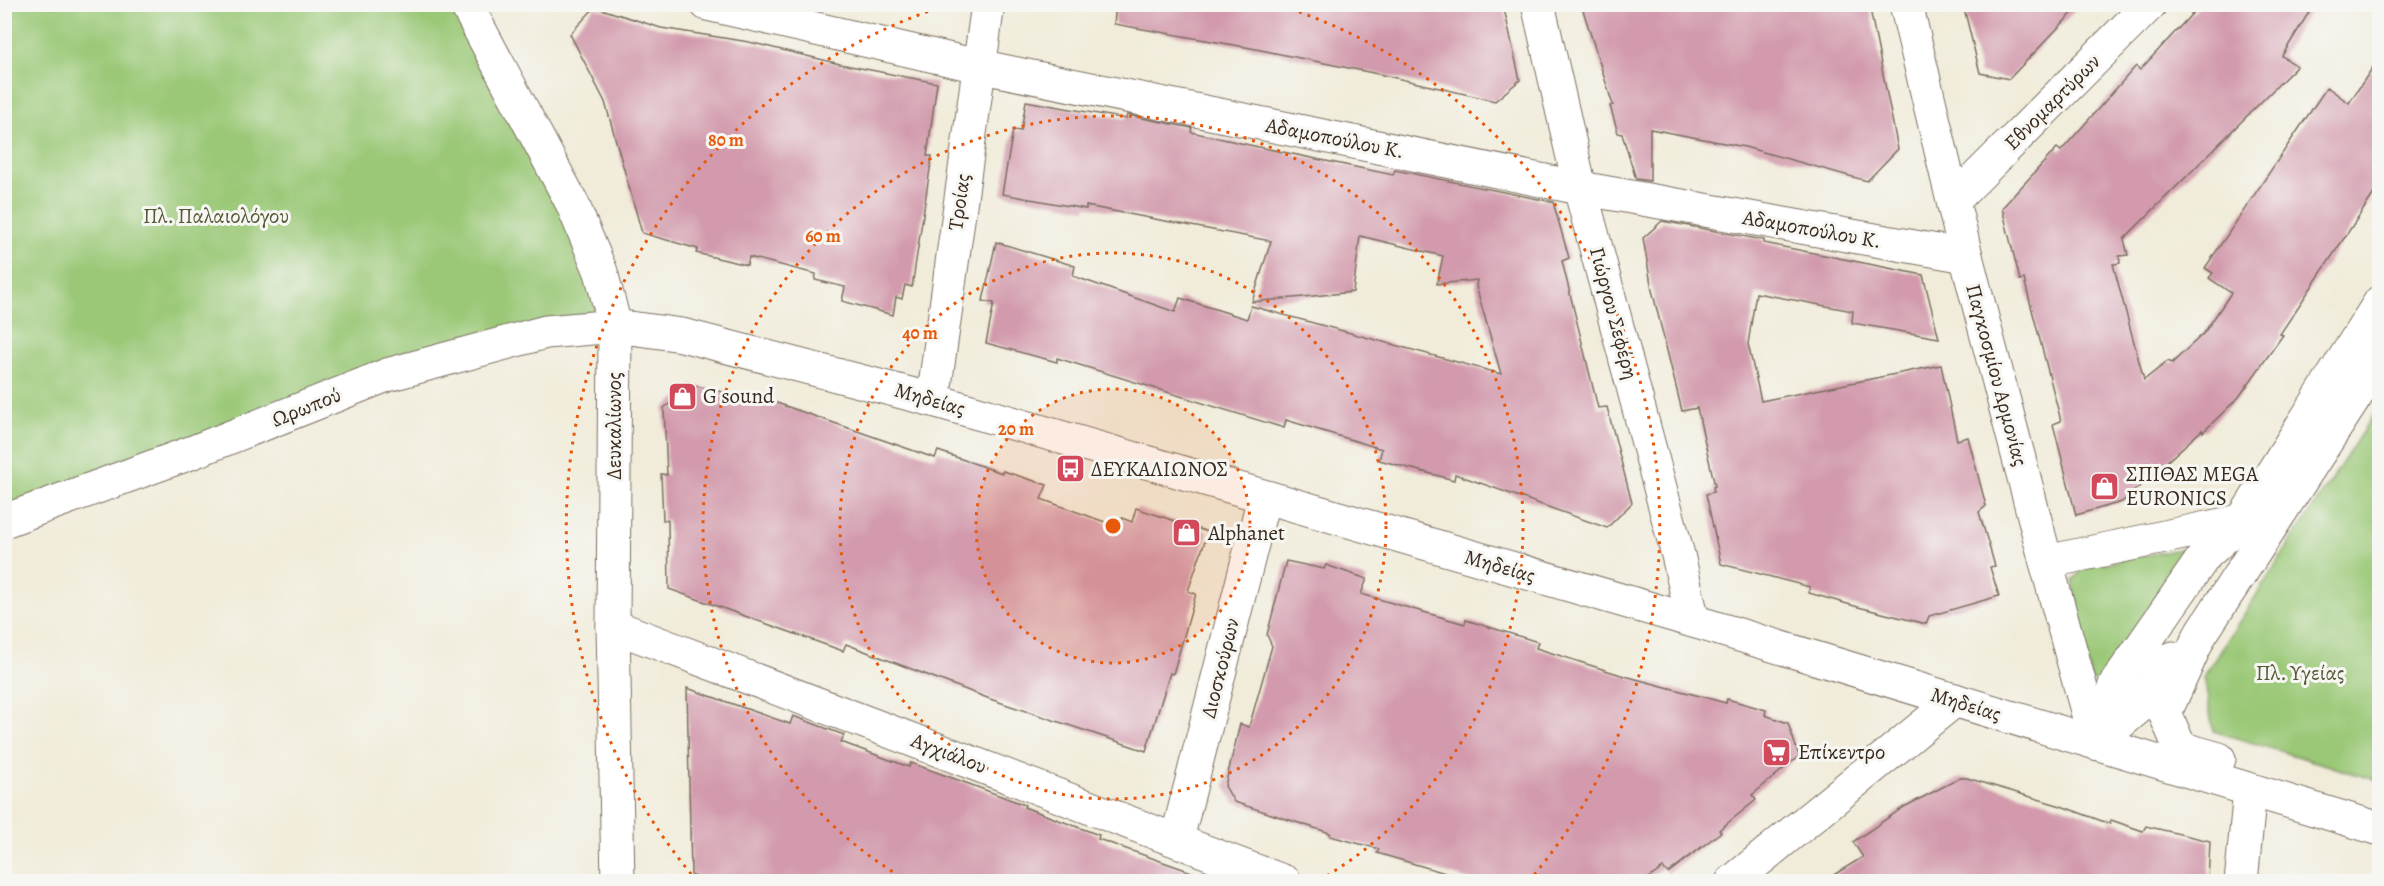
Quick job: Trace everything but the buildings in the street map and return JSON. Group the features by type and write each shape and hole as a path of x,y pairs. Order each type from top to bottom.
{"street":[{"name":"Δευκαλίωνος","path":"466,4 572,203 600,272 615,326 613,626 618,882"},
{"name":"Αδαμοπούλου Κ.","path":"707,4 978,66 1580,188 1966,256"},
{"name":"Τροίας","path":"933,400 988,4"},
{"name":"Γιώργου Σεφέρη","path":"1538,4 1580,188 1678,555 1693,621"},
{"name":"Παγκοσμίου Αρμονίας","path":"1906,4 1966,256 2096,743"},
{"name":"Εθνομαρτύρων","path":"1954,201 2150,4"},
{"path":"2096,743 2140,706 2228,577 2242,521 2379,302"},
{"name":"Μηδείας","path":"615,326 682,335 933,400 1693,621 2379,829"},
{"name":"Ωρωπού","path":"4,521 193,452 387,375 546,332 615,326"},
{"path":"2379,359 2199,637 2165,713 2180,748 2379,808"},
{"name":"Διοσκούρων","path":"1177,839 1264,497"},
{"path":"2046,562 2242,521"},
{"name":"Αγχιάλου","path":"613,626 1286,882"},
{"path":"1732,882 1955,700"},
{"path":"2241,882 2250,791"}],"green space":[{"name":"Πλ. Παλαιολόγου","path":"5,5 466,5 615,326 546,332 5,521"},
{"name":"Πλ. Υγείας","path":"2379,406 2379,781 2213,731 2204,676"},
{"path":"2180,549 2185,558 2101,684 2091,680 2073,580 2085,567"}],"place":[{"name":"G sound","path":"682,396"},
{"name":"ΔΕΥΚΑΛΙΩΝΟΣ","path":"1070,469"},
{"name":"ΣΠΙΘΑΣ MEGA EURONICS","path":"2105,486"},
{"name":"Alphanet","path":"1187,533"},
{"name":"Επίκεντρο","path":"1777,752"}]}
